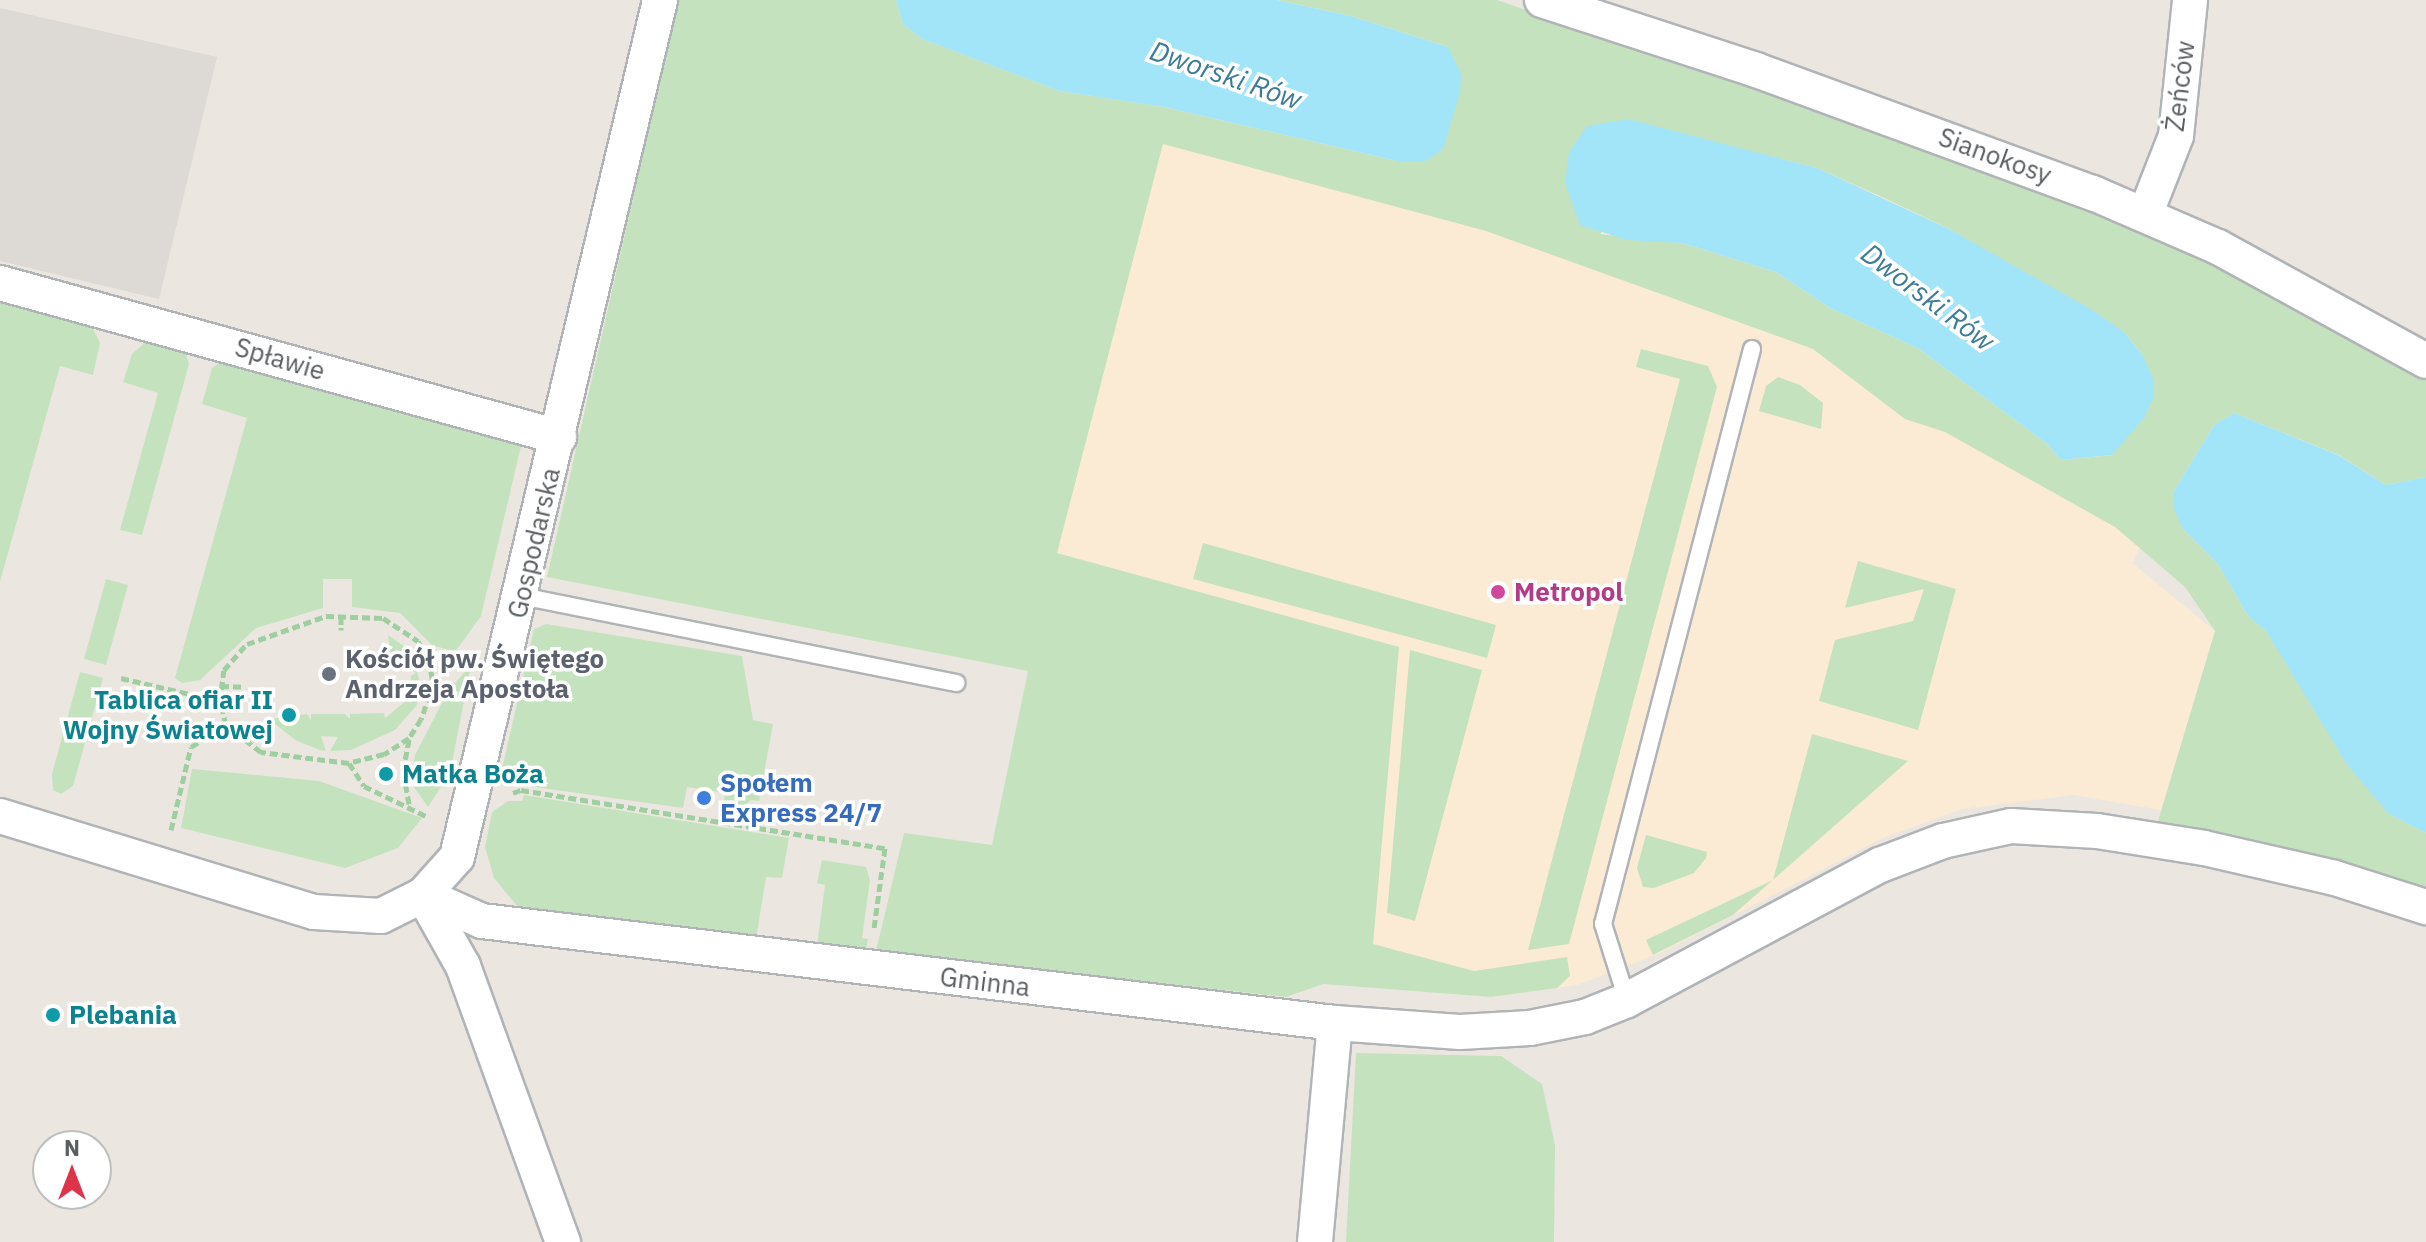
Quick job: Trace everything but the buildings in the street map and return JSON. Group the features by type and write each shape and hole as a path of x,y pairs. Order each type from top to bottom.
{"street":[{"name":"Gospodarska","path":"423,895 457,857 475,792 660,0"},
{"name":"Żeńców","path":"2145,215 2176,136 2190,0"},
{"name":"Sianokosy","path":"1554,2 1933,133 2145,215 2218,247 2426,361"},
{"name":"Spławie","path":"0,283 559,437"},
{"path":"0,816 314,912 381,916 423,895 463,966 563,1242"},
{"name":"Gminna","path":"423,895 482,921 1335,1023 1460,1032 1530,1028 1585,1017 1627,1000 1880,865 1943,841 2011,826 2097,831 2204,848 2335,878 2426,907"},
{"path":"1315,1242 1335,1023"}],"lane":[{"path":"1627,1000 1603,924 1752,349"},
{"path":"521,596 956,683"}],"path":[{"path":"341,616 341,630"},
{"path":"409,738 384,754 349,763 261,752 226,725 220,701 221,686 232,656 247,644 298,622 341,616 383,618 404,628 429,659 429,702 409,738 403,771 409,805"},
{"path":"121,678 220,701"},
{"path":"221,686 244,687"},
{"path":"170,836 191,747 226,725"},
{"path":"349,763 364,786 409,805 434,822"},
{"path":"475,792 501,798 521,790 885,848 869,968"}],"shaded area":[{"path":"1181,0 1345,0 2249,331 2132,563 2215,631 2161,810 2073,795 1962,809 1885,837 1660,953 1577,985 1491,997 1372,955 1399,647 1056,553"},
{"path":"0,8 217,57 159,299 0,261"}],"green space":[{"path":"678,0 896,0 903,24 922,39 1060,91 1164,107 1397,161 1448,47 1351,16 1277,0 1497,0 1940,152 2206,257 2426,379 2426,477 2386,485 2339,455 2234,413 2214,425 2174,491 2182,528 2218,564 2248,616 2266,631 2388,813 2426,833 2426,897 2156,828 2215,631 2185,587 2115,527 1945,432 1905,419 1813,349 1486,231 1163,144 1057,553 1399,647 1373,944 1474,971 1567,957 1570,976 1557,988 1491,997 1323,984 1286,997 876,951 904,833 992,845 1028,671 547,577","holes":["1688,136 1817,168 1949,229 2125,333 2143,356 2112,455 2061,460 2046,443 1919,349 1830,308 1776,272 1682,243 1600,234"]},
{"path":"0,295 90,323 100,343 93,375 60,366 0,582"},
{"path":"149,339 185,351 189,364 142,535 120,530 158,393 123,382 132,354"},
{"path":"1641,349 1708,366 1717,387 1569,944 1528,950 1680,379 1636,367"},
{"path":"226,359 522,442 481,616 455,652 432,645 400,613 352,607 352,579 323,579 323,608 256,628 200,680 182,683 175,678 247,418 202,404 212,368"},
{"path":"1778,377 1800,385 1823,403 1821,429 1759,411 1766,386"},
{"path":"1203,543 1496,625 1487,658 1193,579"},
{"path":"1858,561 1956,589 1918,730 1819,701 1835,640 1913,621 1924,589 1845,608"},
{"path":"106,579 128,585 106,665 84,659"},
{"path":"546,624 742,656 753,720 773,724 759,801 751,800 730,815 722,814 725,793 687,787 683,808 499,782 534,629"},
{"path":"388,635 411,651 421,686 417,705 395,730 351,750 330,751 338,737 321,736 326,751 295,740 269,719 307,714 311,720 311,714 345,714 350,719 350,714 384,713 385,718 406,701 411,703 411,676 416,673 391,658"},
{"path":"1410,650 1482,670 1415,921 1387,913"},
{"path":"471,665 450,773 428,807 411,783 415,755 448,691"},
{"path":"80,672 103,678 73,786 61,794 53,790 52,774"},
{"path":"1812,734 1908,761 1773,880"},
{"path":"192,769 319,781 422,818 398,848 345,868 181,828"},
{"path":"524,795 789,838 782,878 766,877 756,939 529,911 517,906 494,878 485,847 492,812 508,801 522,801"},
{"path":"1646,835 1707,852 1706,858 1694,873 1654,888 1643,887 1637,868"},
{"path":"822,860 866,867 870,880 862,938 868,939 866,950 817,945 825,885 817,883"},
{"path":"1773,880 1733,915 1653,955 1646,940"},
{"path":"1356,1053 1501,1056 1542,1084 1555,1145 1554,1242 1346,1242"}],"water":[{"name":"Dworski Rów","path":"896,0 1277,0 1351,16 1448,47 1461,74 1460,92 1443,149 1425,161 1397,161 1164,107 1060,91 922,39 903,24"},
{"name":"Dworski Rów","path":"1628,119 1817,168 1949,229 2094,311 2125,333 2143,356 2153,378 2153,398 2144,418 2112,455 2061,460 2046,443 1919,349 1830,308 1776,272 1682,243 1627,240 1580,225 1565,183 1569,152 1587,126"},
{"path":"2234,413 2338,455 2386,485 2426,477 2426,833 2388,813 2348,766 2266,631 2248,616 2218,564 2182,528 2173,506 2174,491 2214,425"}],"place":[{"name":"Metropol","path":"1498,592"},
{"name":"Kościół pw. Świętego Andrzeja Apostoła","path":"329,674"},
{"name":"Tablica ofiar II Wojny Światowej","path":"289,715"},
{"name":"Matka Boża","path":"386,774"},
{"name":"Społem Express 24/7","path":"704,798"},
{"name":"Plebania","path":"53,1015"}]}
